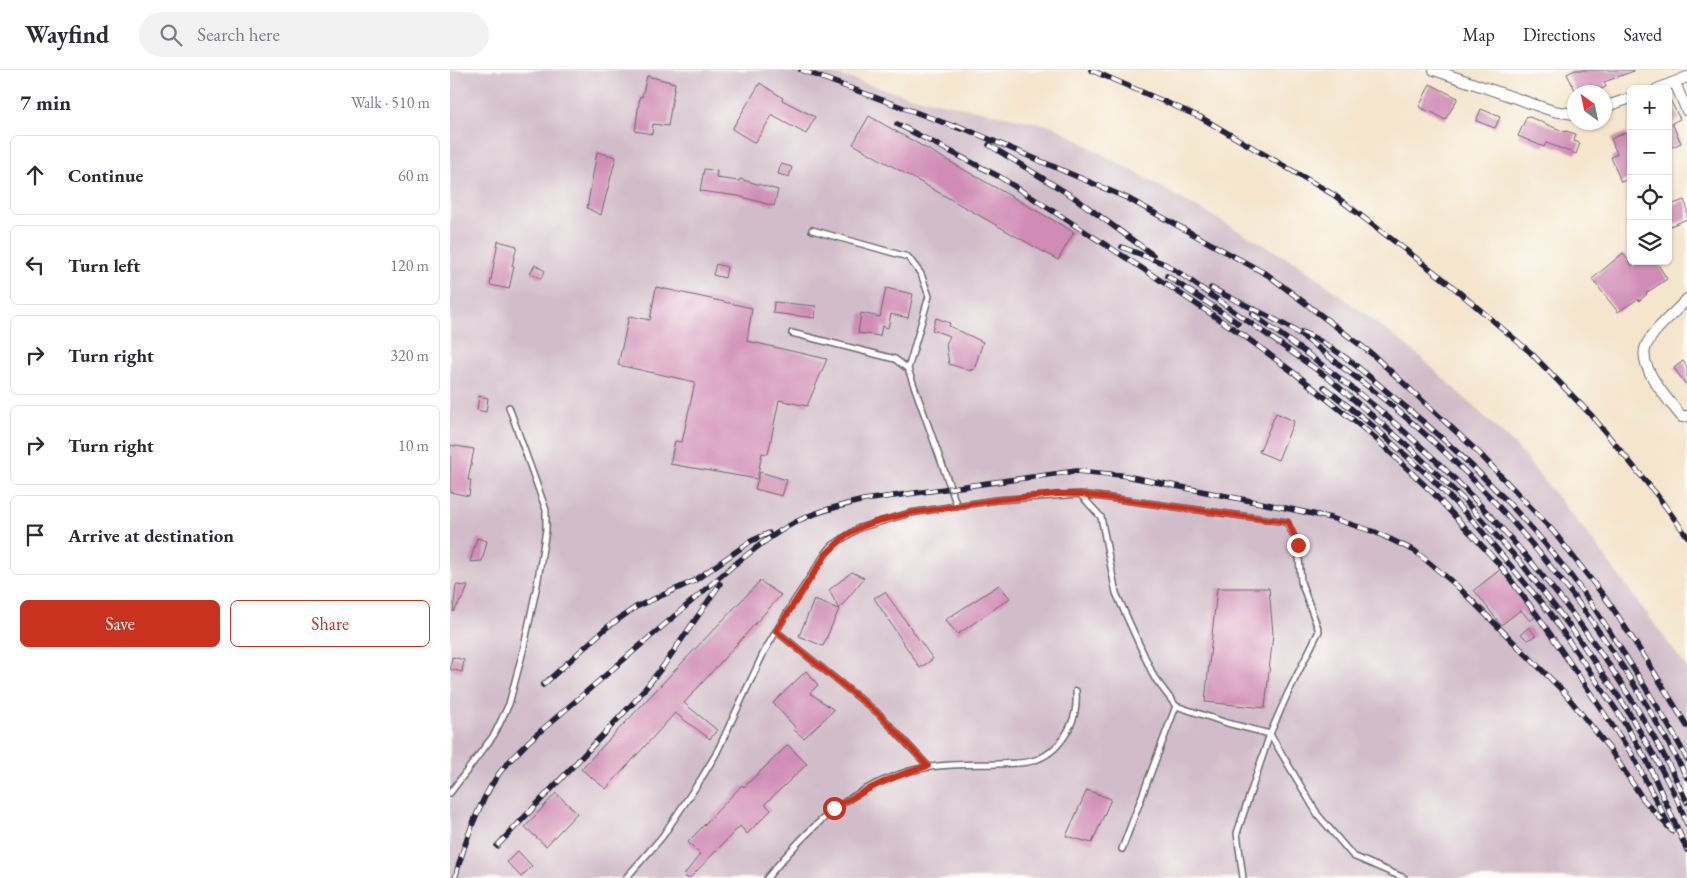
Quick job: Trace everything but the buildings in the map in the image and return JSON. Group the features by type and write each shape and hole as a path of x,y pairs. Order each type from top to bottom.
{"street":[{"path":"1434,70 1553,111 1567,113"},
{"path":"1669,85 1687,77"},
{"path":"1675,83 1687,111"},
{"path":"1612,104 1627,99"},
{"path":"1687,299 1655,332 1645,351 1645,360 1654,379 1682,416 1687,416"}],"lane":[{"path":"812,230 908,257 921,274 929,296 908,369"},
{"path":"792,333 895,360 908,369 957,506"},
{"path":"450,793 494,735 509,704 523,651 546,530 546,510 509,407"},
{"path":"1080,494 1101,517 1116,593 1154,677 1176,706 1227,723 1270,734 1318,815 1353,856 1404,878"},
{"path":"626,878 662,837 701,779 716,754 754,671 776,631 826,554 845,536 875,522 910,513 1005,499 1080,494 1288,522 1298,545 1301,582 1319,630 1270,734 1237,833 1243,878"},
{"path":"776,631 879,714 928,766"},
{"path":"767,878 803,836 834,808 873,785 902,773 928,766 1017,763 1032,761 1047,755 1059,746 1071,726 1077,706 1076,691"},
{"path":"1122,849 1176,706"}],"shaded area":[{"path":"450,70 821,70 908,96 1053,126 1301,266 1415,352 1515,445 1593,541 1687,668 1687,878 450,878"}],"railway":[{"path":"801,70 961,129"},
{"path":"1091,70 1200,117 1334,195 1446,281 1530,352 1592,416 1657,495 1687,536"},
{"path":"455,878 467,838 484,799 501,771 509,762 529,741 735,564 776,534 793,523 810,516 864,500 1076,471 1121,475 1331,518 1375,532 1415,551 1456,585 1563,691 1609,748 1643,799 1672,831 1633,756 1540,619 1499,564 1434,494 1373,436 1297,375 1243,335 1134,263 1000,177 897,124"},
{"path":"956,125 1127,198 1268,275 1372,354 1479,453 1553,531 1610,604 1687,726"},
{"path":"989,145 1075,198 1153,255"},
{"path":"1122,247 1165,264 1181,274 1327,377 1408,446 1464,500 1522,564 1574,632 1623,703 1656,759 1678,801 1687,824"},
{"path":"1167,276 1238,323"},
{"path":"1211,288 1292,329 1314,345 1402,414 1451,458 1498,506 1582,608 1620,663 1655,719 1687,778"},
{"path":"1252,314 1336,375 1397,425 1451,475 1517,546 1549,584 1608,663 1662,752 1687,802"},
{"path":"1302,332 1349,360 1418,417 1470,464 1519,514 1564,567 1592,604 1687,759"},
{"path":"1324,387 1373,426 1431,478 1475,523 1549,612 1619,714 1647,761 1687,850"},
{"path":"543,685 606,628 636,607 694,581 751,541 769,533"},
{"path":"497,846 636,700 664,665 720,584"}],"route":[{"path":"834,808 873,785 902,773 928,766 879,714 776,631 833,545 859,528 910,513 996,500 1057,494 1080,494 1288,522 1298,545"}]}
